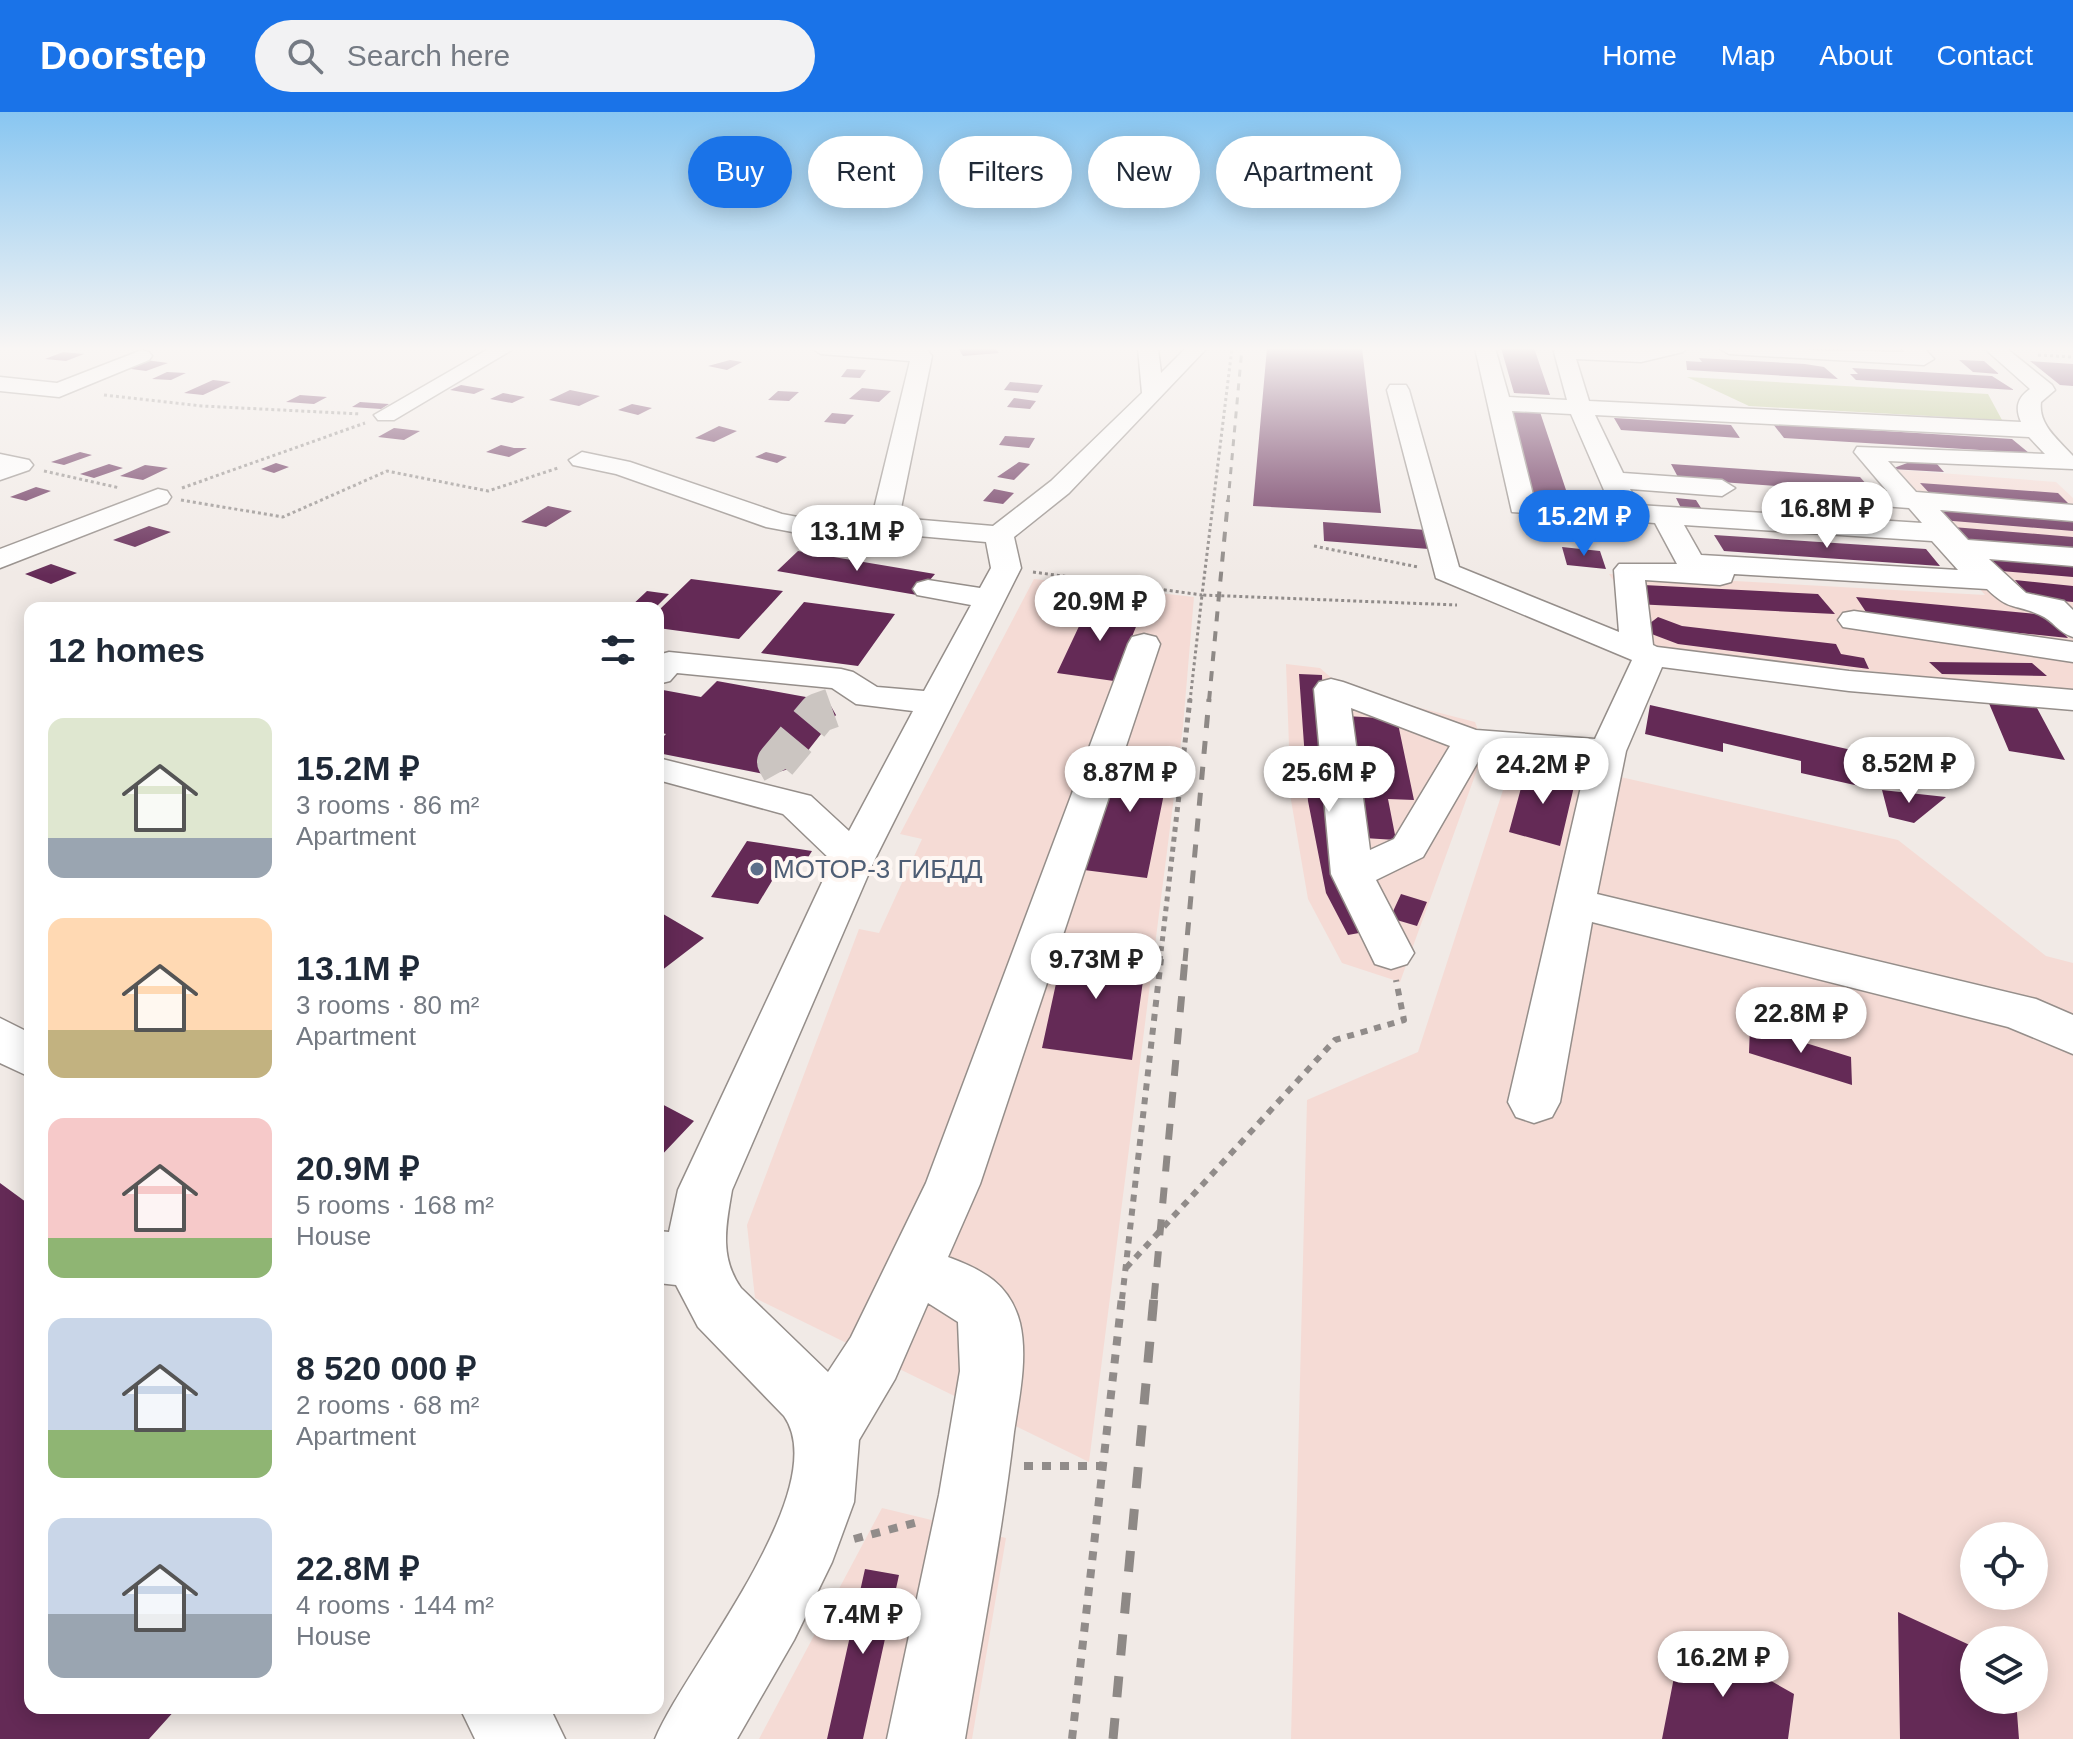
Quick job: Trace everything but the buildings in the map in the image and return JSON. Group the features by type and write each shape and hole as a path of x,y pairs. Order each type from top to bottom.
{"street":[{"path":"871,538 900,424"},
{"path":"826,1434 811,1401 784,1366 720,1312 704,1286 677,1259 695,1226 705,1190 854,859 936,703 998,568 1060,487 1123,424"},
{"path":"1407,424 1446,572 1643,654 1849,681 2060,699 2073,732"},
{"path":"1504,424 1522,506 1945,535 2073,535"},
{"path":"1590,424 1628,512"},
{"path":"1741,424 1758,444"},
{"path":"1927,424 2036,430"},
{"path":"1665,515 1691,563 1984,581 1866,452 2066,463 2033,424"},
{"path":"1596,435 1625,437"},
{"path":"582,460 621,467 776,521 871,538 998,568"},
{"path":"1612,480 1746,490"},
{"path":"1829,495 1913,500 2065,501"},
{"path":"0,559 158,497"},
{"path":"1945,535 2073,557"},
{"path":"1945,535 2016,600 2066,615"},
{"path":"928,589 998,568"},
{"path":"1534,1102 1608,751 1643,654 1629,570 1837,584"},
{"path":"1988,575 2073,583"},
{"path":"1854,620 2073,652"},
{"path":"694,1739 810,1536 822,1482 826,1434 873,1358 916,1271 953,1184 1144,644"},
{"path":"664,667 669,662 841,679 868,697"},
{"path":"1391,953 1352,874 1331,689 1471,741 1608,751"},
{"path":"832,708 868,697 936,703"},
{"path":"1352,874 1409,848 1471,741"},
{"path":"664,770 789,788 854,859"},
{"path":"1574,903 2019,1012 2073,1035"},
{"path":"0,1037 24,1054"},
{"path":"916,1271 958,1288 979,1302 990,1324 991,1371 973,1495 926,1739"},
{"path":"503,1714 526,1739"}],"path":[{"path":"158,497 361,424"},
{"path":"1072,1739 1223,424"},
{"path":"7,466 158,497 283,517 387,471 488,491 582,460"},
{"path":"998,568 1202,595 1467,605 1446,572 1314,546"},
{"path":"1126,1269 1335,1040 1404,1020 1391,953"}],"shaded area":[{"path":"1876,468 2056,482 2073,498 2073,693 1646,647 1632,608 1609,574 1985,595"},
{"path":"1034,579 1194,597 1183,726 1089,1462 755,1298 747,1225 859,929 879,933 922,839 900,834"},
{"path":"1286,664 1320,668 1343,688 1475,722 1485,748 1400,982 1342,963 1308,899 1291,800"},
{"path":"1515,753 1898,840 2046,956 2073,963 2073,1739 1291,1739 1307,1100 1418,1052"},
{"path":"882,1508 1006,1538 972,1739 759,1739"}],"tunnel":[{"path":"782,771 777,762 818,713 832,708"}],"railway":[{"path":"1228,502 1235,424"},
{"path":"1209,701 1228,500"},
{"path":"1185,961 1209,699"},
{"path":"1154,1299 1185,959"},
{"path":"1113,1739 1154,1297"}],"place":[{"name":"МОТОР-3 ГИБДД","path":"757,869"}]}
